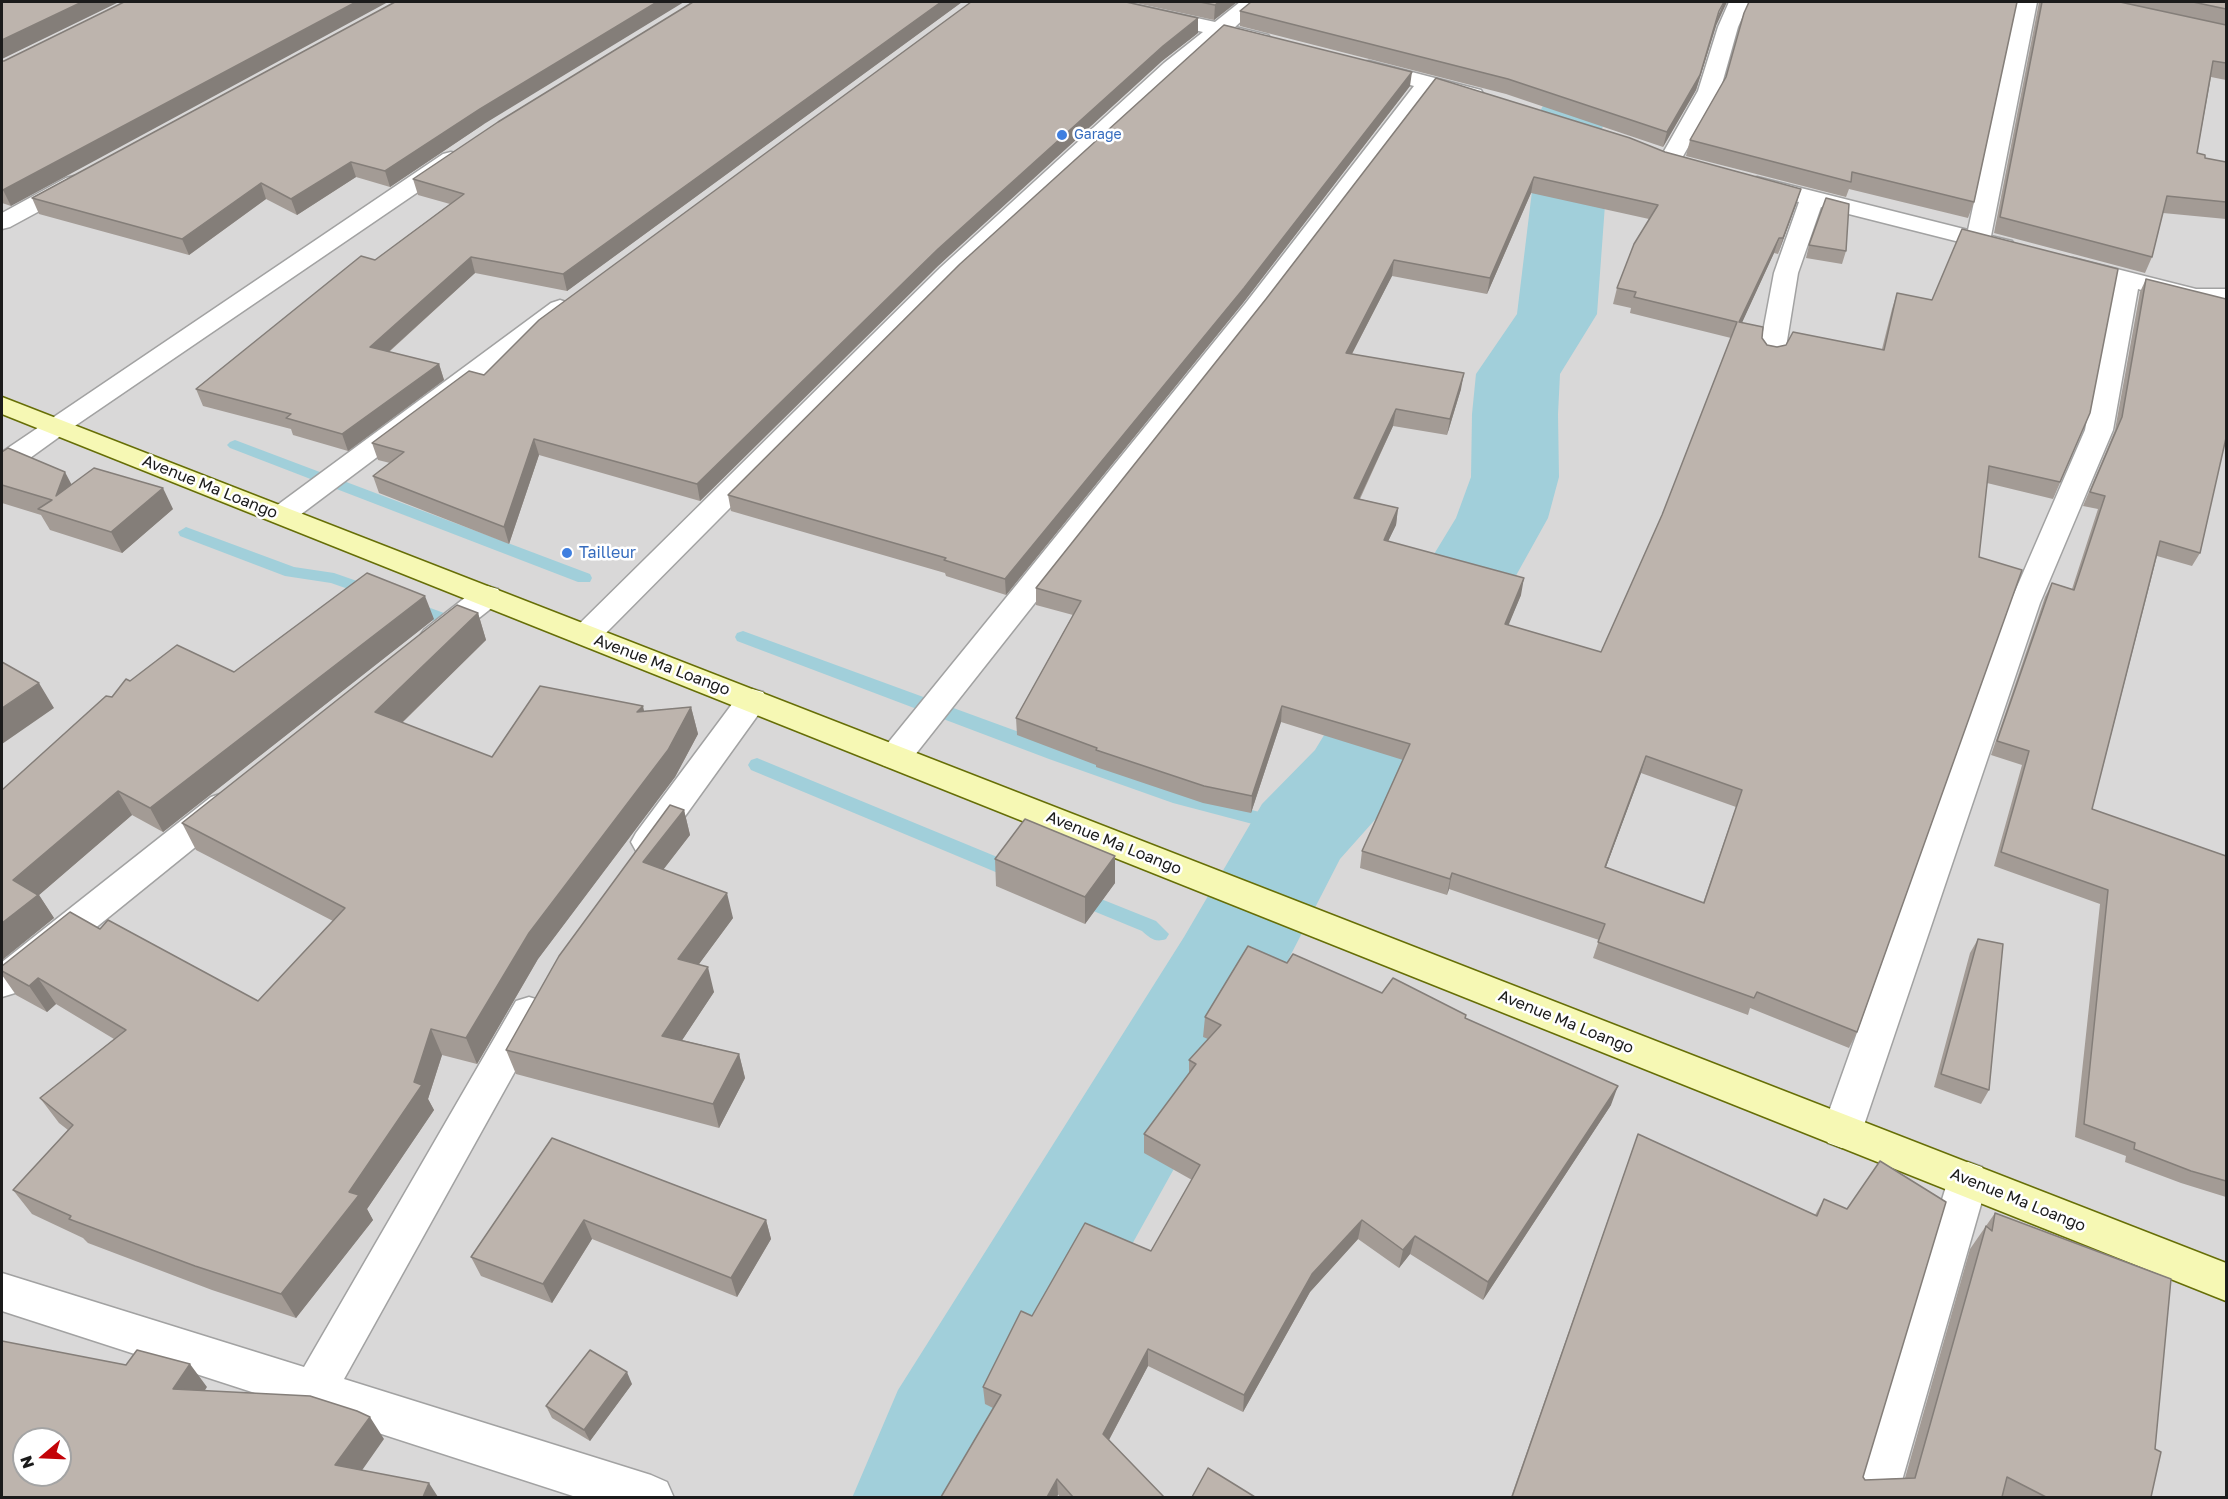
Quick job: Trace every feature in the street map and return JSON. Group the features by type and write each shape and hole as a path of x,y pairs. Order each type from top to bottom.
{"main road":[{"name":"Avenue Ma Loango","path":"2,405 2226,1282"}],"street":[{"path":"1098,2 1281,43"},
{"path":"586,635 950,272 1172,68 1252,2"},
{"path":"1672,160 1709,91 1738,2"},
{"path":"1978,239 2027,2"},
{"path":"1348,62 1497,101"},
{"path":"895,757 1254,309 1427,83"},
{"path":"2,465 56,426 473,144"},
{"path":"2,222 95,171"},
{"path":"1735,178 2024,252"},
{"path":"1772,353 1786,273 1812,199"},
{"path":"2047,258 2196,297 2226,296"},
{"path":"1842,1131 2025,603 2099,430 2127,280"},
{"path":"282,515 577,296"},
{"path":"413,655 487,596"},
{"path":"624,873 752,700"},
{"path":"2,982 246,788"},
{"path":"314,1391 547,980"},
{"path":"1874,1497 1968,1180"},
{"path":"2,1292 651,1497"}],"shaded area":[{"path":"2,2 2226,2 2226,1497 2,1498"}],"building":[{"path":"2,2 82,2 2,40"},
{"path":"124,2 356,2 3,190 2,61"},
{"path":"395,2 657,2 480,109 385,171 351,162 291,199 261,183 182,239 32,198"},
{"path":"693,2 941,2 563,274 471,257 370,347 439,364 342,434 286,418 291,414 196,389 361,256 375,260 464,194 413,179 498,122"},
{"path":"971,2 1126,2 1198,18 1163,46 938,249 697,484 534,439 504,527 373,476 404,452 372,443 469,371 484,375 539,320"},
{"path":"1200,2 1219,2 1215,5"},
{"path":"1251,2 1724,2 1719,11 1700,75 1667,132 1508,79 1240,11"},
{"path":"1749,2 2017,2 1974,202 1852,172 1851,182 1690,140 1726,77"},
{"path":"2042,2 2120,2 2226,25 2226,63 2213,61 2197,153 2205,155 2205,158 2226,162 2226,202 2167,196 2152,257 2000,217"},
{"path":"2193,2 2226,2 2226,9"},
{"path":"1224,25 1412,72 1244,288 1005,579 944,560 946,558 728,495 960,264"},
{"path":"1436,78 1630,138 1665,152 1801,189 1783,238 1779,238 1739,322 1763,327 1762,338 1767,345 1777,347 1786,345 1793,332 1884,350 1897,293 1932,300 1962,229 2118,269 2090,413 2060,482 1989,466 1979,557 2022,570 1857,1032 1757,992 1754,998 1598,942 1605,924 1452,873 1450,879 1362,851 1410,744 1282,706 1252,796 1204,786 1096,750 1097,748 1016,718 1081,601 1036,588 1266,299","holes":["1534,177 1658,205 1634,244 1617,288 1636,292 1634,297 1737,322 1662,515 1601,652 1505,624 1524,578 1384,540 1398,508 1354,498 1396,409 1450,419 1464,373 1346,353 1394,260 1490,278","1646,756 1742,790 1704,903 1605,867"]},
{"path":"1826,198 1849,204 1846,251 1809,245"},
{"path":"2146,279 2226,299 2226,438 2200,553 2160,541 2092,809 2226,856 2226,1181 2191,1171 2134,1149 2135,1143 2084,1124 2108,890 2001,852 2029,751 1997,741 2052,583 2074,590 2105,496 2090,492 2122,417"},
{"path":"8,448 65,472 56,496 94,468 163,488 111,532 38,509 52,500 2,485 2,452"},
{"path":"367,573 425,596 150,808 118,791 13,880 38,895 2,923 2,790 106,696 112,697 126,679 130,681 177,645 234,672"},
{"path":"457,605 478,613 375,712 492,757 540,686 643,706 637,712 691,707 668,750 529,933 466,1038 431,1029 414,1082 422,1085 349,1192 359,1195 281,1294 195,1266 69,1219 71,1216 13,1190 73,1125 40,1098 126,1030 38,978 29,986 2,971 2,966 70,912 100,929 108,920 258,1001 345,908 182,823"},
{"path":"2,662 39,683 2,708"},
{"path":"670,805 684,810 643,862 727,893 678,959 708,967 662,1036 739,1054 713,1104 506,1050 559,956"},
{"path":"1025,819 1115,856 1085,897 995,859"},
{"path":"1978,939 2003,944 1989,1090 1941,1074"},
{"path":"1248,946 1287,963 1293,954 1382,993 1393,978 1466,1015 1465,1018 1618,1086 1488,1282 1415,1236 1403,1250 1362,1220 1312,1274 1244,1395 1148,1349 1103,1434 1164,1497 1073,1497 1057,1479 1047,1497 941,1497 1001,1395 983,1387 1021,1311 1032,1316 1085,1223 1151,1251 1200,1165 1144,1134 1196,1064 1189,1060 1221,1025 1205,1017"},
{"path":"1638,1134 1817,1216 1824,1199 1847,1209 1880,1161 1946,1202 1863,1477 1865,1480 1915,1478 1986,1226 1992,1231 1995,1213 2171,1279 2155,1449 2161,1452 2151,1497 2046,1497 2007,1477 2002,1497 1512,1497"},
{"path":"552,1138 766,1220 731,1278 584,1220 543,1284 471,1257"},
{"path":"2,1341 126,1365 137,1350 190,1364 173,1389 310,1396 357,1411 370,1417 335,1465 429,1483 423,1497 2,1497"},
{"path":"590,1350 627,1372 584,1430 546,1406"},
{"path":"1208,1468 1255,1497 1192,1497"}],"waterway":[{"path":"924,1498 948,1438 1225,970 1300,833 1352,777 1502,518 1515,477 1515,414 1518,374 1557,314 1569,191 1558,157 1569,122 1592,79 1615,27 1607,2"},
{"path":"235,445 584,578"},
{"path":"186,532 291,572 334,578 374,593"},
{"path":"409,606 446,620 433,631"},
{"path":"743,637 1055,754 1180,798 1283,825"},
{"path":"757,765 1017,873"},
{"path":"1076,896 1149,926 1159,934"}],"place":[{"name":"Garage","path":"1062,135"},
{"name":"Tailleur","path":"567,553"}]}
